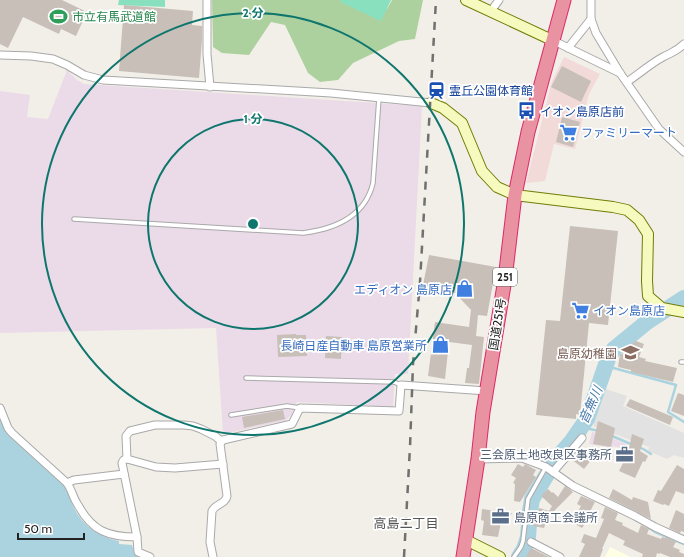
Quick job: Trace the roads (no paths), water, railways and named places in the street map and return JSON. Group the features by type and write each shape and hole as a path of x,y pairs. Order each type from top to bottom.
{"highway":[{"name":"国道251号","path":"463,557 478,459 486,391 505,279 515,195 528,132 564,0"}],"street":[{"path":"207,0 207,54 210,86"},
{"path":"466,0 620,73"},
{"path":"491,11 499,0"},
{"path":"591,0 591,19 596,33 620,73 659,129 684,152"},
{"path":"568,48 591,19"},
{"path":"627,82 663,57 679,49 684,44"},
{"path":"0,55 31,56 53,59 84,75 102,80 331,93 431,103 443,108 462,123 482,171 497,188 515,195 627,210 639,220 648,234 648,296 662,308 679,311"},
{"path":"221,441 292,424 300,408 399,411 401,385 486,391"},
{"path":"0,408 8,428 66,483 71,489 78,506 94,526 104,532 116,536 137,537"},
{"path":"127,459 127,433 155,425 193,426 215,436 221,441"},
{"path":"549,469 582,438"},
{"path":"213,557 210,542 212,511 213,508 225,500 228,496 220,444 221,441"},
{"path":"478,459 522,458 549,469 573,486 684,540"},
{"path":"150,557 138,552 137,537 122,463 124,459 156,467 175,468 223,464"},
{"path":"66,483 74,480 124,474"},
{"path":"466,540 500,557"},
{"path":"531,542 556,556"}],"lane":[{"path":"74,219 303,233 337,225 354,215 364,204 371,192 373,183 378,98"},
{"path":"246,378 394,382 401,385"},
{"path":"231,415 287,406 300,408"},
{"path":"514,557 523,541 528,498 549,469"},
{"path":"523,541 531,542"}],"water":[{"path":"0,417 9,436 64,486 81,519 104,537 119,541 119,544 132,545 135,555 139,557 0,557"}],"waterway":[{"name":"音無川","path":"519,557 524,549 528,537 532,499 557,458 571,442 587,419 609,356 614,349 647,322 684,298"},
{"path":"606,366 676,385 668,412 684,422"},
{"path":"581,427 599,431"},
{"path":"612,436 633,445"},
{"path":"639,447 651,454"},
{"path":"648,527 655,532 684,544"}],"railway":[{"path":"404,557 413,364 420,282 436,0"}],"place":[{"name":"市立有馬武道館","path":"59,16"},
{"name":"霊丘公園体育館","path":"436,90"},
{"name":"イオン島原店前","path":"527,111"},
{"name":"ファミリーマート","path":"568,132"},
{"name":"エディオン 島原店","path":"465,289"},
{"name":"イオン島原店","path":"580,310"},
{"name":"長崎日産自動車 島原営業所","path":"440,345"},
{"name":"島原幼稚園","path":"630,353"},
{"name":"三会原土地改良区事務所","path":"625,454"},
{"name":"島原商工会議所","path":"501,517"}],"district":[{"name":"高島二丁目","path":"406,523"}]}
